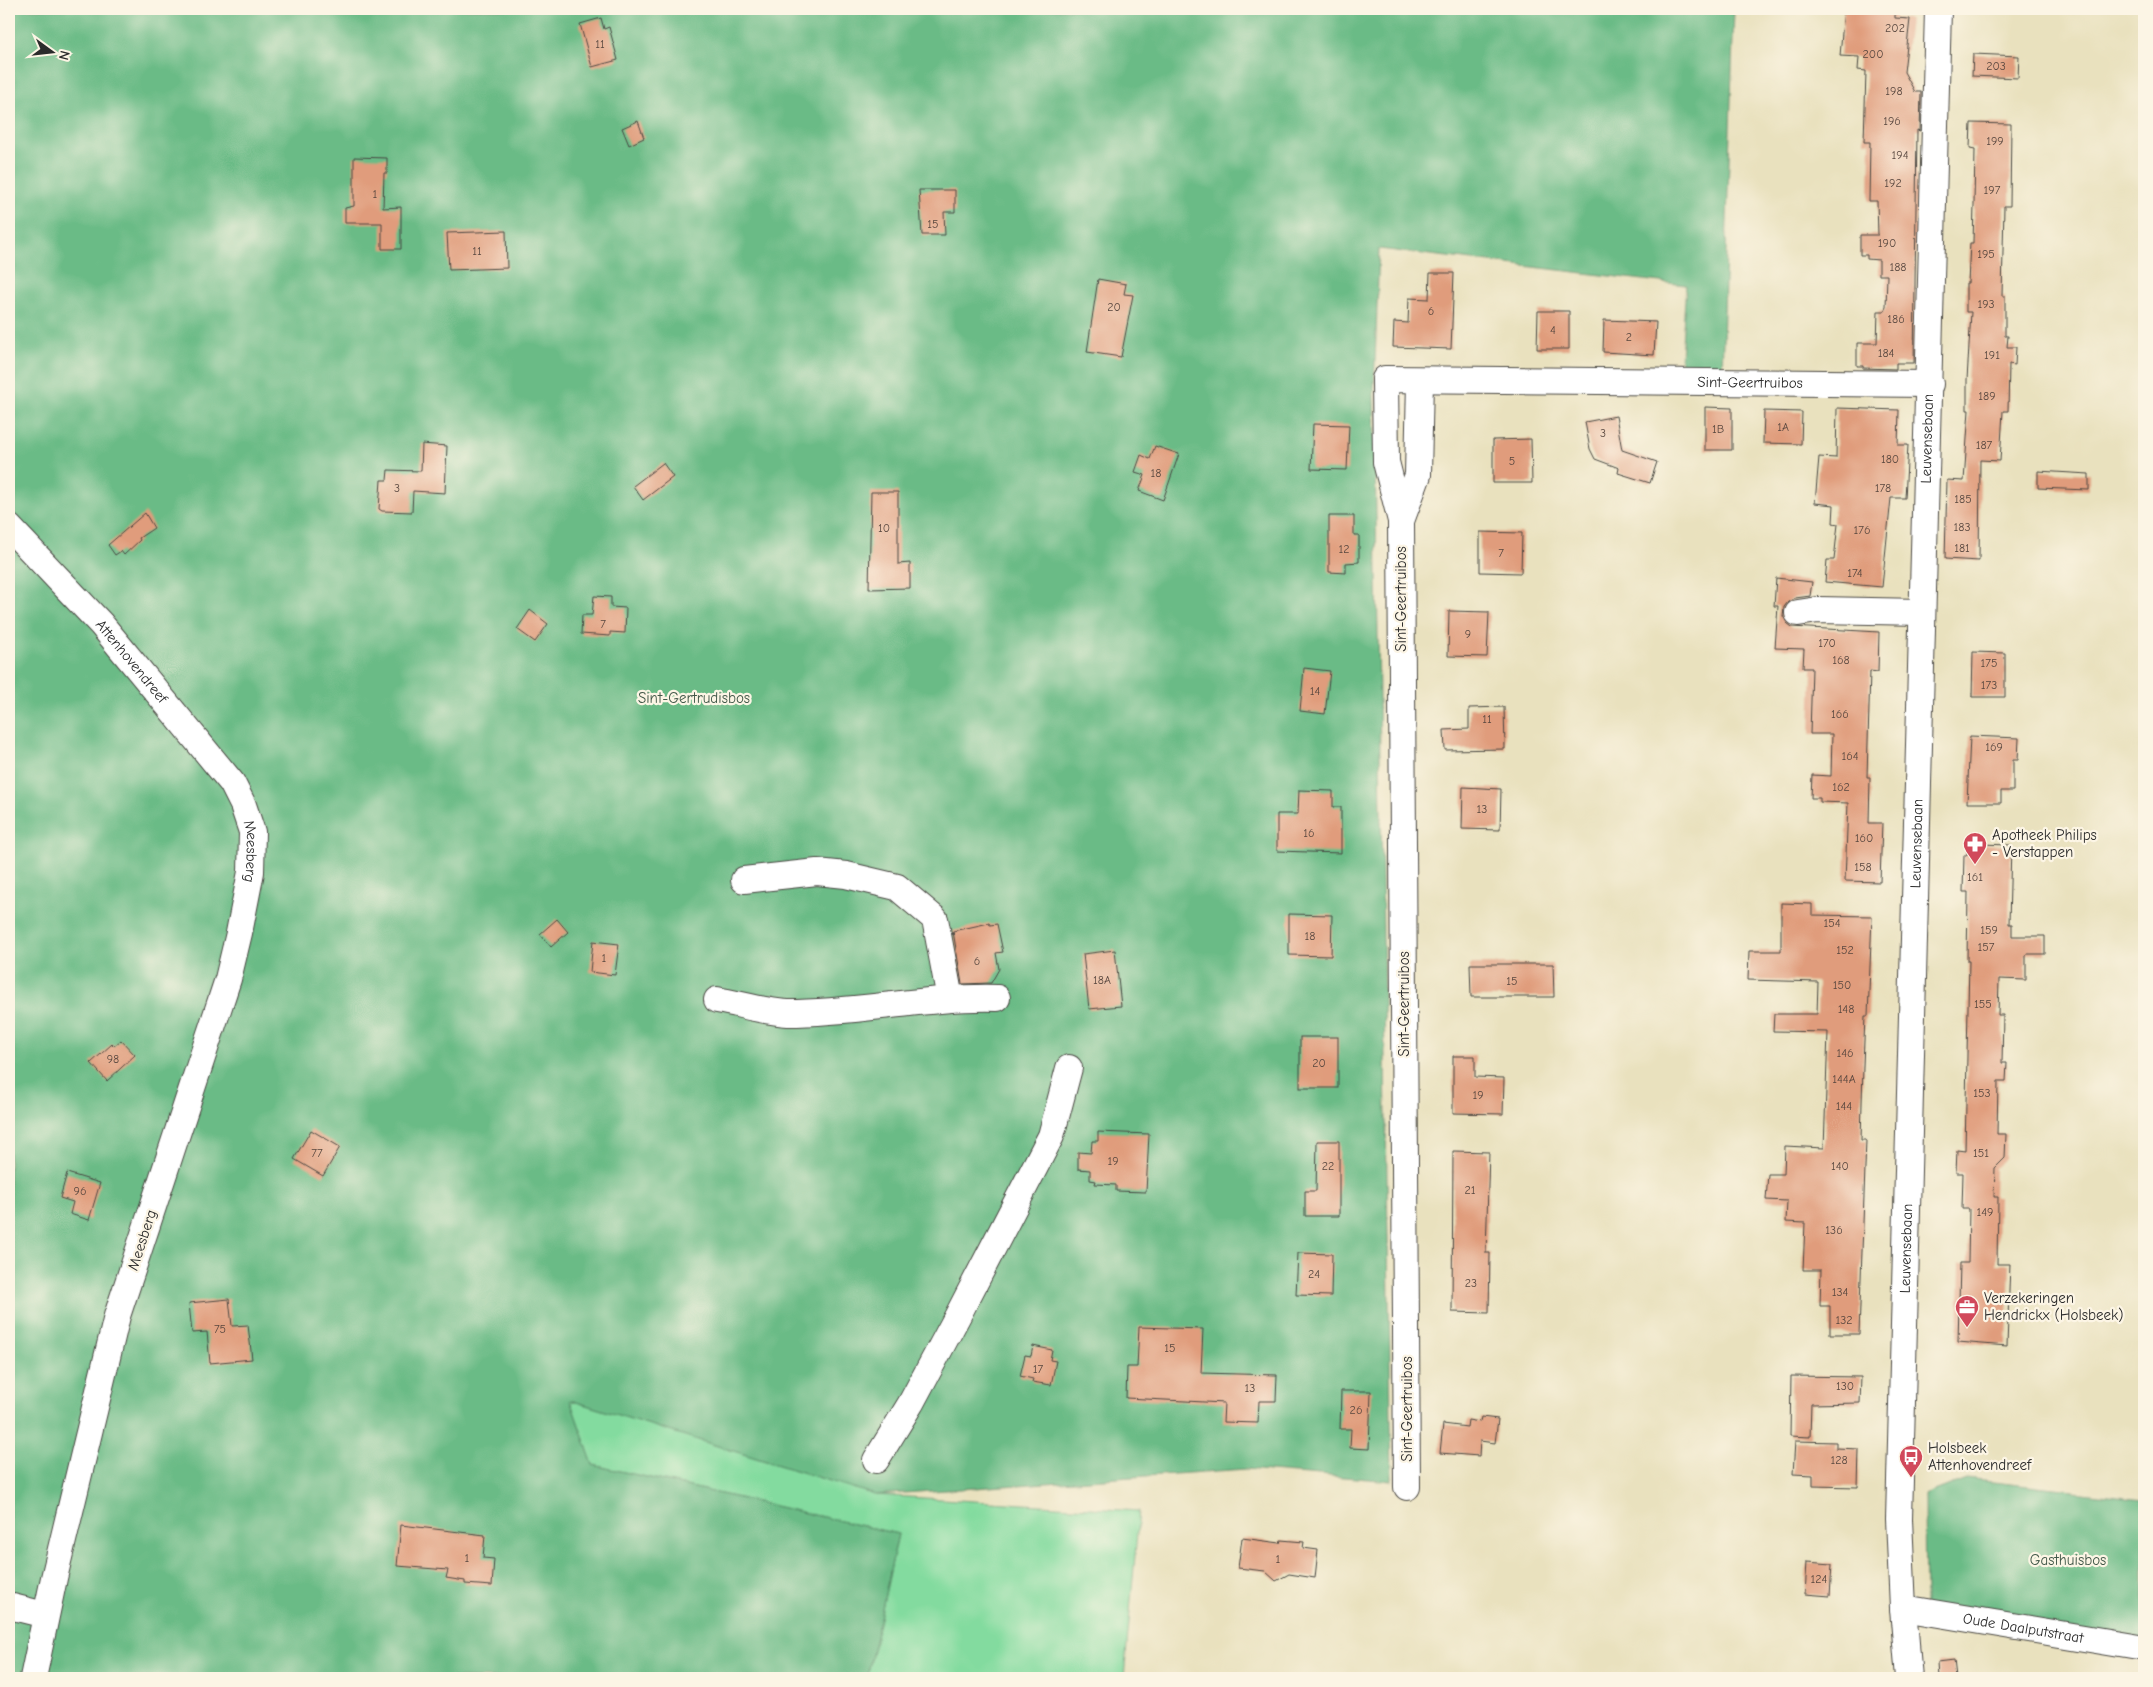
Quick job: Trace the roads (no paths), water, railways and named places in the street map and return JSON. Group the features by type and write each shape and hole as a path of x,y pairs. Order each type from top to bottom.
{"street":[{"name":"Leuvensebaan","path":"1909,1678 1903,1608 1900,1503 1922,612 1930,384 1938,9"},
{"name":"Sint-Geertruibos","path":"1407,1487 1401,521 1386,462 1384,379 1930,384"},
{"name":"Sint-Geertruibos","path":"1401,521 1418,475 1420,380"},
{"name":"Attenhovendreef","path":"9,527 102,624 232,782 243,805"},
{"path":"1798,613 1818,610 1922,612"},
{"name":"Meesberg","path":"33,1678 45,1615 118,1316 228,979 251,872 252,832 243,805"},
{"path":"744,880 817,872 846,875 897,886 935,919 950,999"},
{"path":"717,1000 786,1013 844,1011 959,997 997,998"},
{"path":"876,1460 911,1403 1051,1136 1069,1068"},
{"path":"9,1606 45,1615"},
{"name":"Oude Daalputstraat","path":"1903,1608 2144,1648"}],"place":[{"name":"Apotheek Philips - Verstappen","path":"1975,865"},
{"name":"Verzekeringen Hendrickx (Holsbeek)","path":"1967,1328"},
{"name":"Holsbeek Attenhovendreef","path":"1911,1478"}],"park label":[{"name":"Sint-Gertrudisbos","path":"694,698"},
{"name":"Gasthuisbos","path":"2068,1560"}]}
